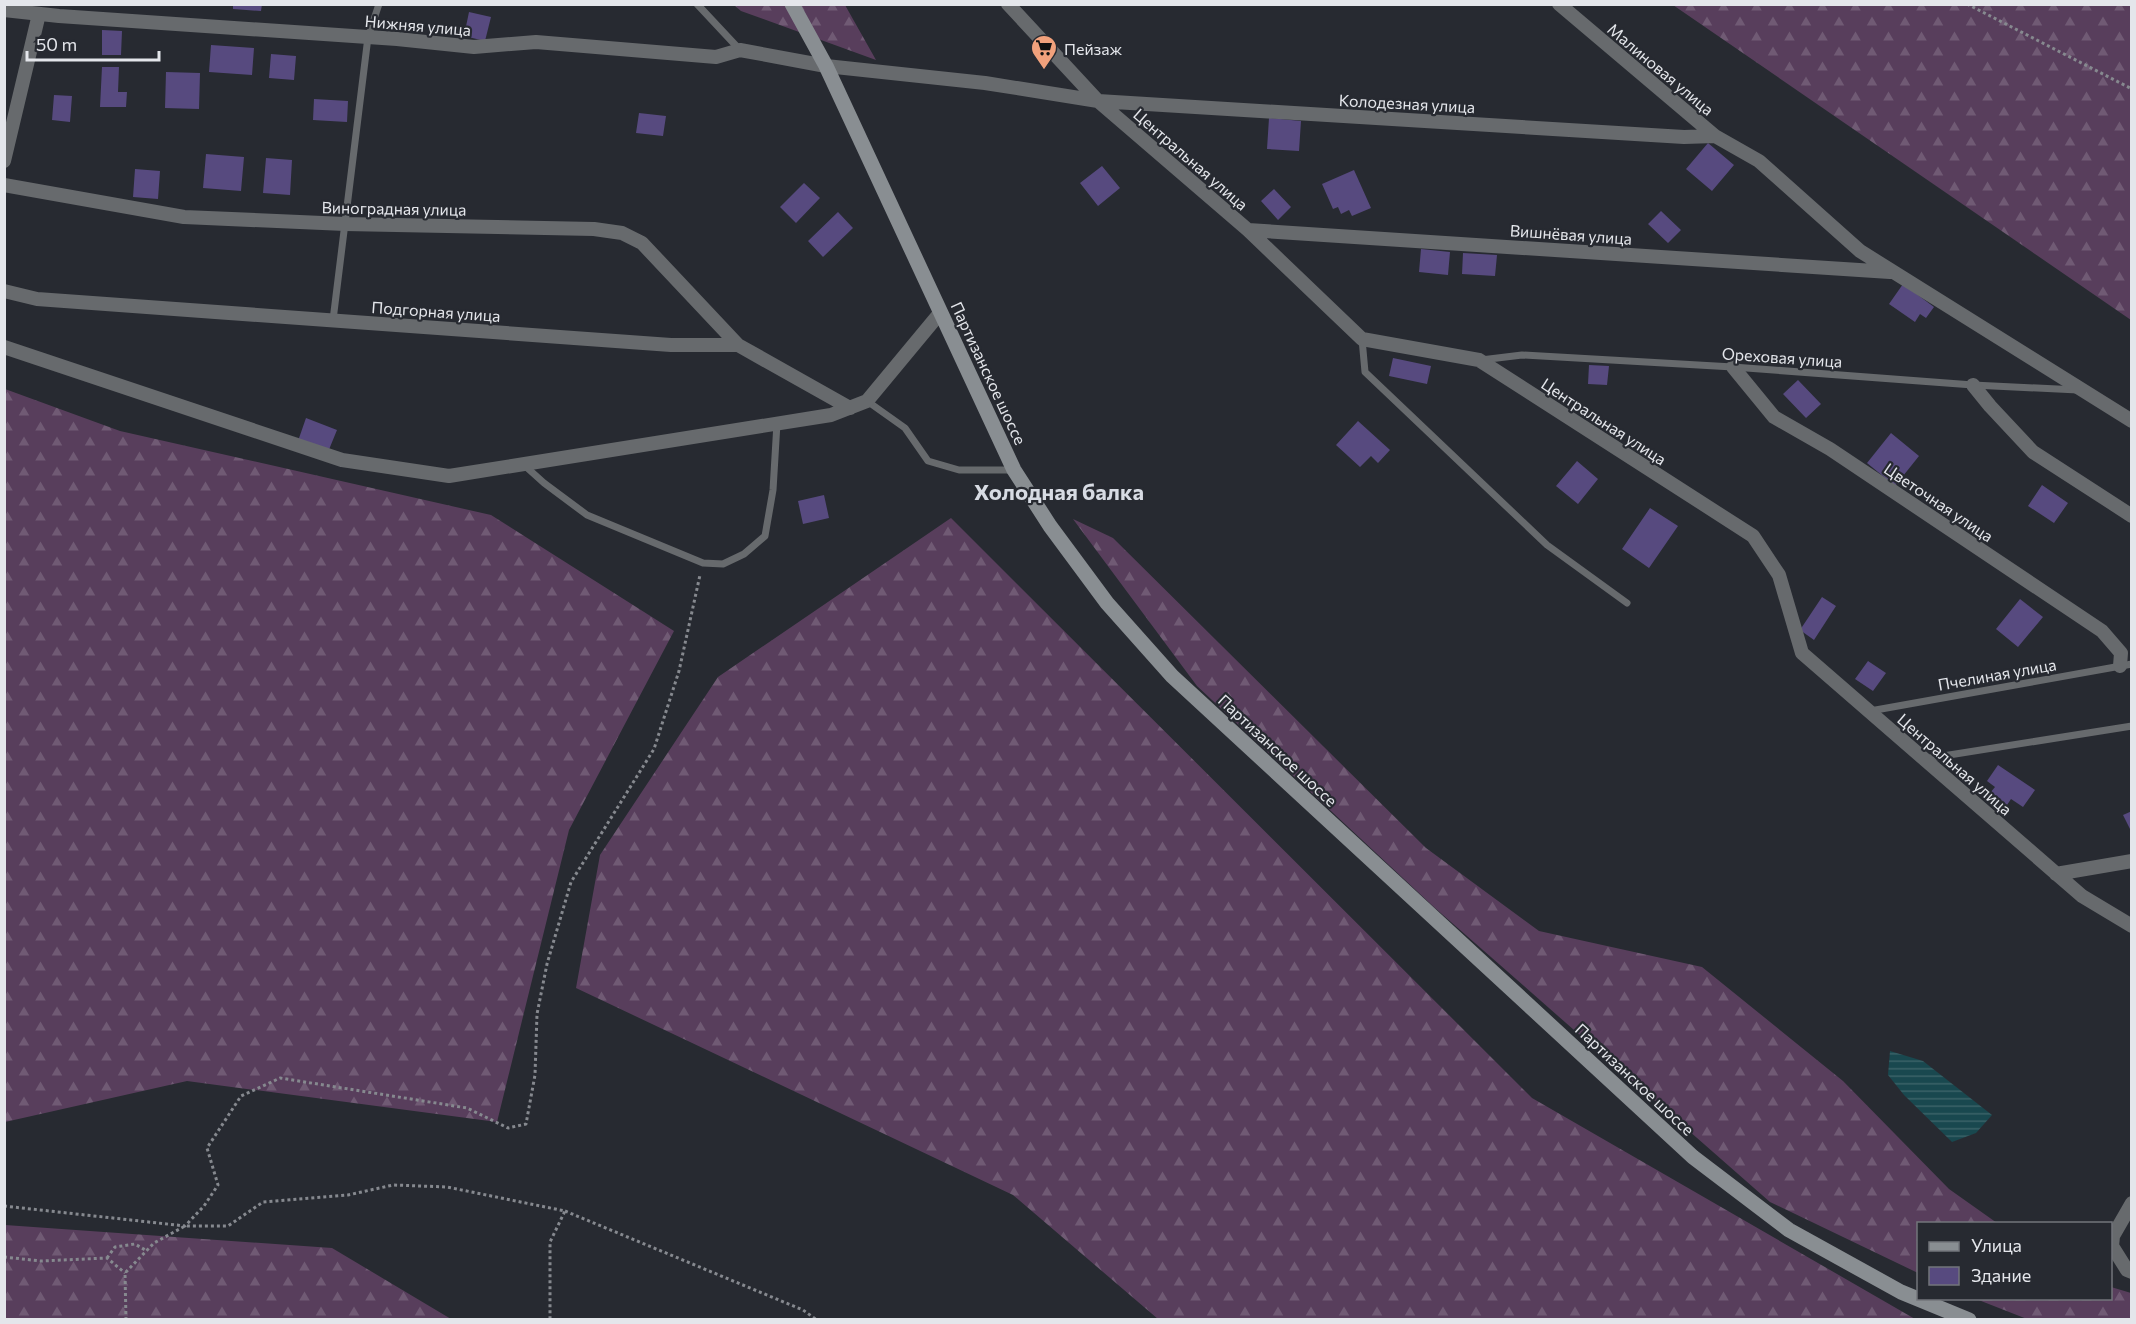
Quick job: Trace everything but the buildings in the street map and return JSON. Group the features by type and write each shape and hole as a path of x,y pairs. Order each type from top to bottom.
{"main road":[{"name":"Партизанское шоссе","path":"792,4 826,66 1014,470 1050,526 1107,603 1172,676 1693,1157 1789,1230 1917,1299"},
{"name":"Партизанское шоссе","path":"1920,1300 1969,1320"}],"street":[{"name":"Центральная улица","path":"1008,4 1098,101 1248,230 1362,339 1479,360 1752,536 1779,575 1802,653 2082,896 2132,926"},
{"name":"Малиновая улица","path":"1559,4 1715,136 1759,161 1860,252 2132,421"},
{"name":"Нижняя улица","path":"4,10 474,47 536,42 716,57 740,50 826,66"},
{"path":"4,161 39,14"},
{"name":"Колодезная улица","path":"826,66 986,83 1098,101 1715,136"},
{"name":"Виноградная улица","path":"4,185 184,217 345,224 594,229 622,233 642,243 738,345"},
{"name":"Вишнёвая улица","path":"1248,230 1893,272"},
{"name":"Подгорная улица","path":"4,291 38,299 671,345 738,345 850,408"},
{"path":"4,347 342,460 449,476 831,415 867,401 940,313"},
{"name":"Цветочная улица","path":"1733,367 1774,417 1830,449 2102,631 2121,653 2126,665"},
{"path":"1973,385 2033,452 2132,516"},
{"path":"2056,874 2132,861"},
{"path":"2129,1271 2112,1246 2113,1236 2132,1203"}],"lane":[{"path":"26,4 39,14"},
{"path":"333,320 368,37 379,4"},
{"path":"697,4 740,50"},
{"path":"1362,339 1365,372 1546,544 1627,603"},
{"name":"Ореховая улица","path":"1479,360 1522,355 1733,367 1973,385 2083,390"},
{"path":"867,401 905,428 928,461 959,470 1014,470"},
{"path":"522,464 544,483 588,514 703,563 723,564 744,554 765,536 773,490 777,423"},
{"name":"Пчелиная улица","path":"1868,711 2126,665"},
{"path":"1924,759 2132,726"}],"path":[{"path":"1967,4 2132,90"},
{"path":"126,1320 125,1273 154,1243 185,1226 204,1206 218,1185 207,1148 241,1095 280,1078 467,1108 508,1128 526,1124 535,1075 537,1014 547,964 571,882 654,749 679,671 703,563"},
{"path":"4,1206 185,1226 228,1226 263,1202 348,1195 393,1185 447,1187 565,1211 803,1310 817,1320"},
{"path":"550,1320 550,1242 565,1211"},
{"path":"107,1258 115,1247 135,1244 147,1251"},
{"path":"4,1257 41,1261 107,1258 125,1273"}],"green space":[{"path":"734,5 845,5 876,60 741,11"},
{"path":"1673,5 2131,5 2131,320"},
{"path":"5,389 120,431 491,515 674,631 569,830 497,1122 187,1081 5,1122"},
{"path":"951,518 1532,1098 1915,1319 1158,1319 1013,1195 576,988 600,855 718,677"},
{"path":"1073,519 1113,538 1426,848 1539,931 1702,967 1843,1081 1949,1189 1996,1222 1917,1222 1917,1273 1770,1202 1435,908 1197,686"},
{"path":"5,1225 332,1248 451,1319 5,1319"},
{"path":"2112,1287 2131,1293 2131,1319 2027,1319 1979,1300 2112,1300"}],"water":[{"path":"1890,1051 1923,1061 1992,1115 1976,1133 1952,1142 1904,1095 1888,1075"}],"place":[{"name":"Пейзаж","path":"1044,71"}],"district":[{"name":"Холодная балка","path":"1059,491"}]}
